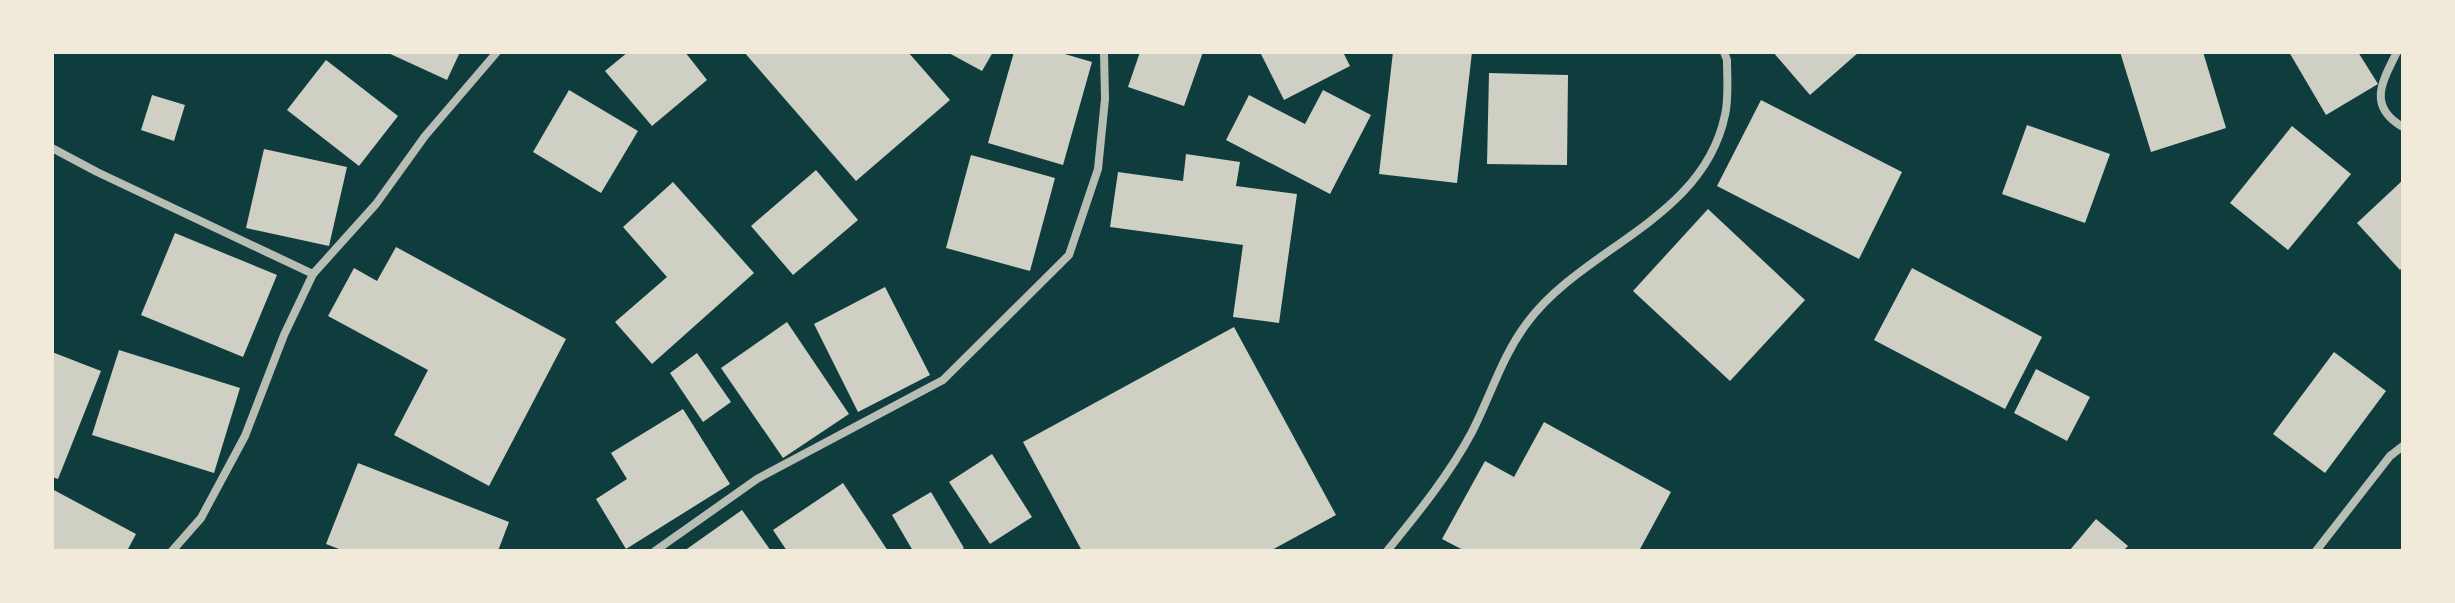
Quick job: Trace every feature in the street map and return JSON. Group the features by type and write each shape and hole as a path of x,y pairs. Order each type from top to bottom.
{"street":[{"path":"172,551 201,518 245,436 284,335 313,274 376,204 425,136 497,52"},
{"path":"655,551 757,479 943,380 1069,255 1098,169 1105,99 1104,52"},
{"path":"1387,551 1436,490 1472,431 1498,372 1528,322 1564,285 1667,210 1707,162 1725,115 1727,60 1724,52"},
{"path":"2397,52 2382,85 2379,101 2387,116 2403,127"},
{"path":"52,148 313,274"},
{"path":"2316,551 2390,456 2403,446"}],"building":[{"path":"386,52 460,52 447,80"},
{"path":"628,52 685,52 707,80 652,126 605,71"},
{"path":"744,52 908,52 950,100 856,181"},
{"path":"947,52 993,52 982,71"},
{"path":"1014,52 1058,52 1092,62 1063,165 988,143"},
{"path":"1140,52 1203,52 1184,106 1128,87"},
{"path":"1260,52 1343,52 1350,66 1284,100"},
{"path":"1393,52 1472,52 1457,183 1379,174"},
{"path":"1773,52 1859,52 1810,95"},
{"path":"2120,52 2203,52 2226,128 2151,152"},
{"path":"2289,52 2358,52 2378,84 2326,115"},
{"path":"326,60 398,116 359,166 287,110"},
{"path":"1489,73 1568,75 1567,165 1487,164"},
{"path":"569,90 638,131 601,193 533,152"},
{"path":"1323,90 1371,115 1330,194 1226,140 1249,95 1305,124"},
{"path":"152,95 185,105 174,141 141,130"},
{"path":"1761,100 1902,172 1859,259 1717,186"},
{"path":"2027,125 2110,154 2085,223 2002,194"},
{"path":"2292,126 2351,174 2288,250 2230,203"},
{"path":"264,149 347,167 329,246 246,228"},
{"path":"1186,154 1240,162 1236,186 1297,194 1279,323 1233,317 1243,245 1110,227 1118,172 1183,181"},
{"path":"971,155 1055,178 1030,271 946,248"},
{"path":"816,170 858,220 793,275 751,226"},
{"path":"2403,180 2403,267 2400,270 2357,223"},
{"path":"673,182 754,273 652,364 615,322 667,277 623,227"},
{"path":"1708,209 1805,300 1730,381 1633,291"},
{"path":"175,233 277,275 243,357 141,315"},
{"path":"396,247 566,339 489,486 394,435 428,370 328,316 354,268 377,281"},
{"path":"1912,268 2042,337 2005,409 1874,340"},
{"path":"885,287 930,375 858,412 814,324"},
{"path":"787,322 849,414 783,458 721,368"},
{"path":"1234,327 1336,515 1270,551 1082,551 1023,442"},
{"path":"119,350 240,388 214,473 92,435"},
{"path":"52,352 101,371 58,479 52,477"},
{"path":"2334,352 2386,391 2325,473 2273,434"},
{"path":"697,353 731,402 703,422 670,373"},
{"path":"2036,369 2090,397 2067,441 2014,413"},
{"path":"683,409 730,484 626,549 596,499 627,479 611,453"},
{"path":"1544,422 1671,492 1639,551 1465,551 1442,539 1485,461 1514,477"},
{"path":"992,454 1032,517 990,544 949,482"},
{"path":"358,463 509,522 498,551 344,551 326,544"},
{"path":"843,483 888,551 787,551 773,530"},
{"path":"52,489 136,534 127,551 52,551"},
{"path":"931,492 964,548 959,551 913,551 892,515"},
{"path":"742,510 771,551 684,551"},
{"path":"2096,519 2128,546 2123,551 2069,551"}]}
